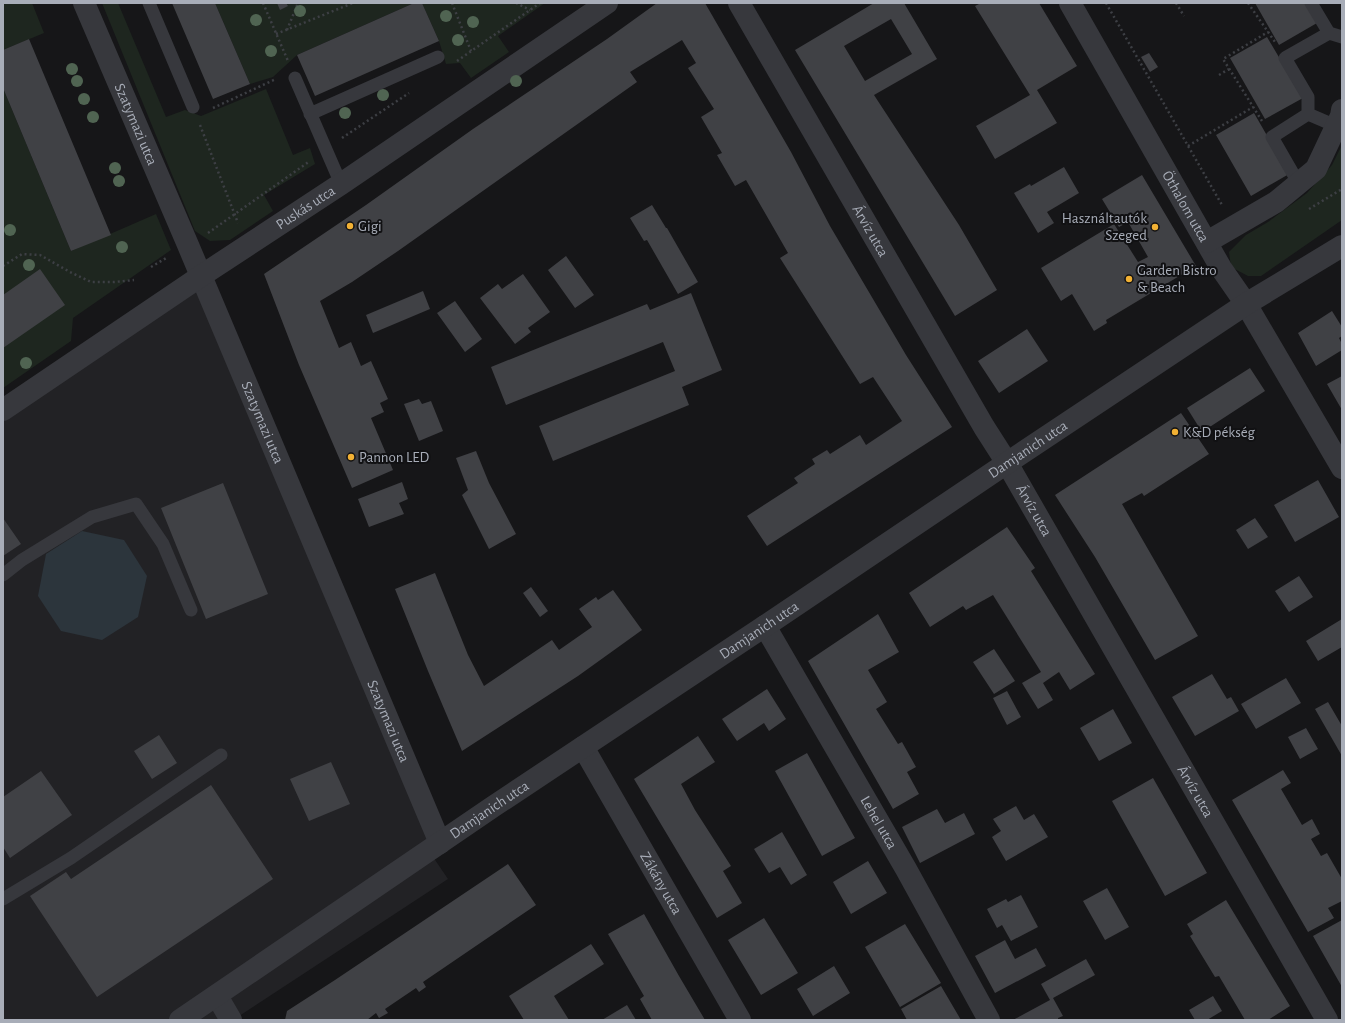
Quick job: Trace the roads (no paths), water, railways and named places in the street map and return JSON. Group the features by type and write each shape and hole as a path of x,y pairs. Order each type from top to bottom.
{"street":[{"name":"Szatymazi utca","path":"84,3 188,245 440,843"},
{"name":"Puskás utca","path":"3,410 247,245 341,184 607,3"},
{"name":"Árvíz utca","path":"739,3 1327,1020"},
{"name":"Öthalom utca","path":"1070,3 1221,268 1246,304 1342,468"},
{"path":"1207,242 1276,202 1300,184 1316,169 1339,118"},
{"name":"Damjanich utca","path":"180,1020 440,843 1006,463 1246,304 1342,246"},
{"name":"Lehel utca","path":"765,626 906,869 989,1020"},
{"name":"Zákány utca","path":"583,747 740,1020"},
{"path":"216,996 231,1020"}],"lane":[{"path":"149,3 195,111"},
{"path":"1311,3 1329,33 1342,37"},
{"path":"1308,114 1308,97 1285,58 1329,33"},
{"path":"310,114 438,57"},
{"path":"294,75 341,184"},
{"path":"1300,184 1272,137 1308,114 1339,118"},
{"path":"3,575 22,560 92,517 136,504 163,544 191,610"},
{"path":"3,899 71,858 222,755"}],"place":[{"name":"Gigi","path":"350,226"},
{"name":"Használtautók Szeged","path":"1155,227"},
{"name":"Garden Bistro & Beach","path":"1129,279"},
{"name":"K&D pékség","path":"1175,432"},
{"name":"Pannon LED","path":"351,457"}]}
